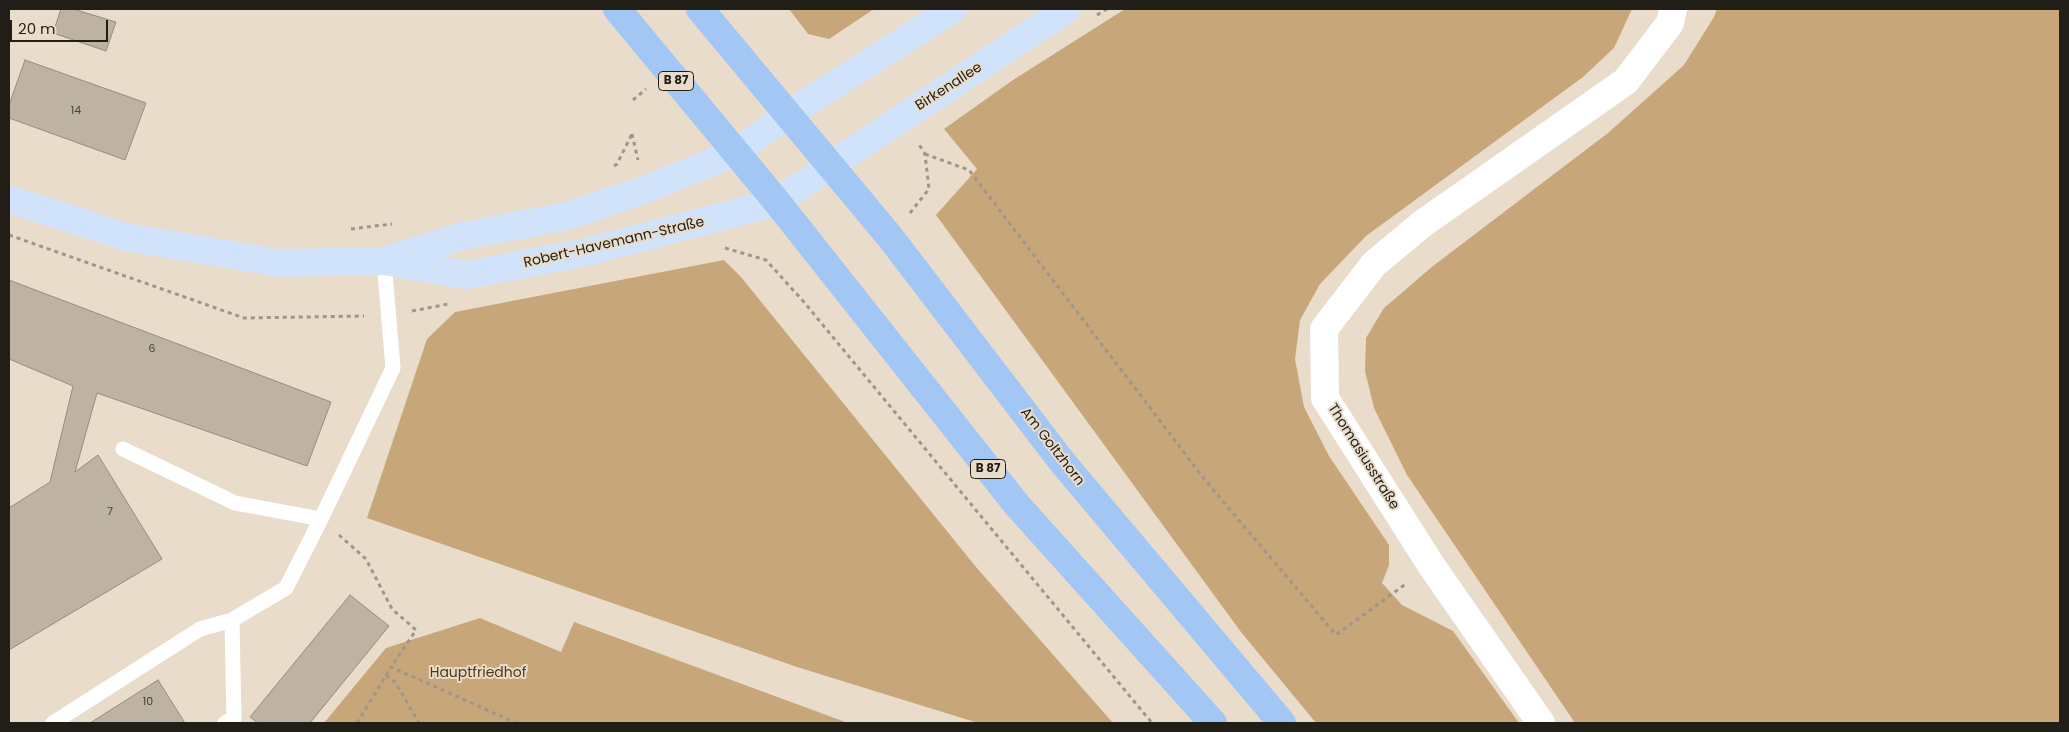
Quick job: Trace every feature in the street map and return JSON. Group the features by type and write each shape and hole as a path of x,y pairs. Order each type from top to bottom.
{"main road":[{"name":"B 87","path":"617,9 777,202 1017,505 1213,723"},
{"name":"Am Goltzhorn","path":"700,9 890,237 1063,463 1282,723"}],"street":[{"path":"787,115 953,9"},
{"name":"Birkenallee","path":"831,164 1067,9"},
{"name":"Thomasiusstraße","path":"1541,723 1430,565 1325,398 1324,329 1374,264 1422,224 1626,80 1670,23 1673,9"},
{"name":"Robert-Havemann-Straße","path":"384,261 462,236 568,216 646,189 735,153 787,115"},
{"name":"Robert-Havemann-Straße","path":"9,199 126,237 279,263 384,261 466,275 586,252 777,202 831,164"}],"lane":[{"path":"53,723 200,629 232,620 286,588 394,368 384,261"},
{"path":"122,449 235,503 321,519"},
{"path":"225,723 234,718 232,620"}],"path":[{"path":"609,169 617,164 632,134"},
{"path":"925,154 969,170 1204,480 1336,635 1430,565"},
{"path":"347,229 396,224"},
{"path":"9,234 244,318 389,315 414,311"},
{"path":"724,248 766,260 804,300 1152,723"},
{"path":"321,519 366,559 392,609 416,630 357,723"},
{"path":"392,667 516,723"},
{"path":"386,675 395,682 419,723"}],"green space":[{"path":"789,9 874,9 829,39 808,34"},
{"path":"1125,9 1632,9 1614,48 1583,77 1366,236 1320,284 1300,320 1295,359 1304,407 1329,456 1389,545 1389,565 1382,583 1402,605 1453,631 1519,723 1316,723 1241,632 936,215 977,169 944,129 1013,80"},
{"path":"1717,9 2060,9 2060,723 1575,723 1407,475 1374,408 1365,371 1366,338 1384,308 1433,266 1608,133 1684,65"},
{"path":"724,260 741,277 976,567 1113,723 978,723 797,667 367,518 427,339 455,312"},
{"name":"Hauptfriedhof","path":"480,618 561,652 574,622 848,723 324,723 386,648"}],"building":[{"path":"61,9 73,9 116,22 106,51 53,33"},
{"path":"25,60 146,103 125,160 9,118 9,105"},
{"path":"9,280 331,402 307,466 97,393 75,472 98,455 162,559 9,650 9,508 50,482 73,386 9,359"},
{"path":"350,595 389,626 310,723 258,723 250,717"},
{"path":"158,680 185,723 90,723"}]}
